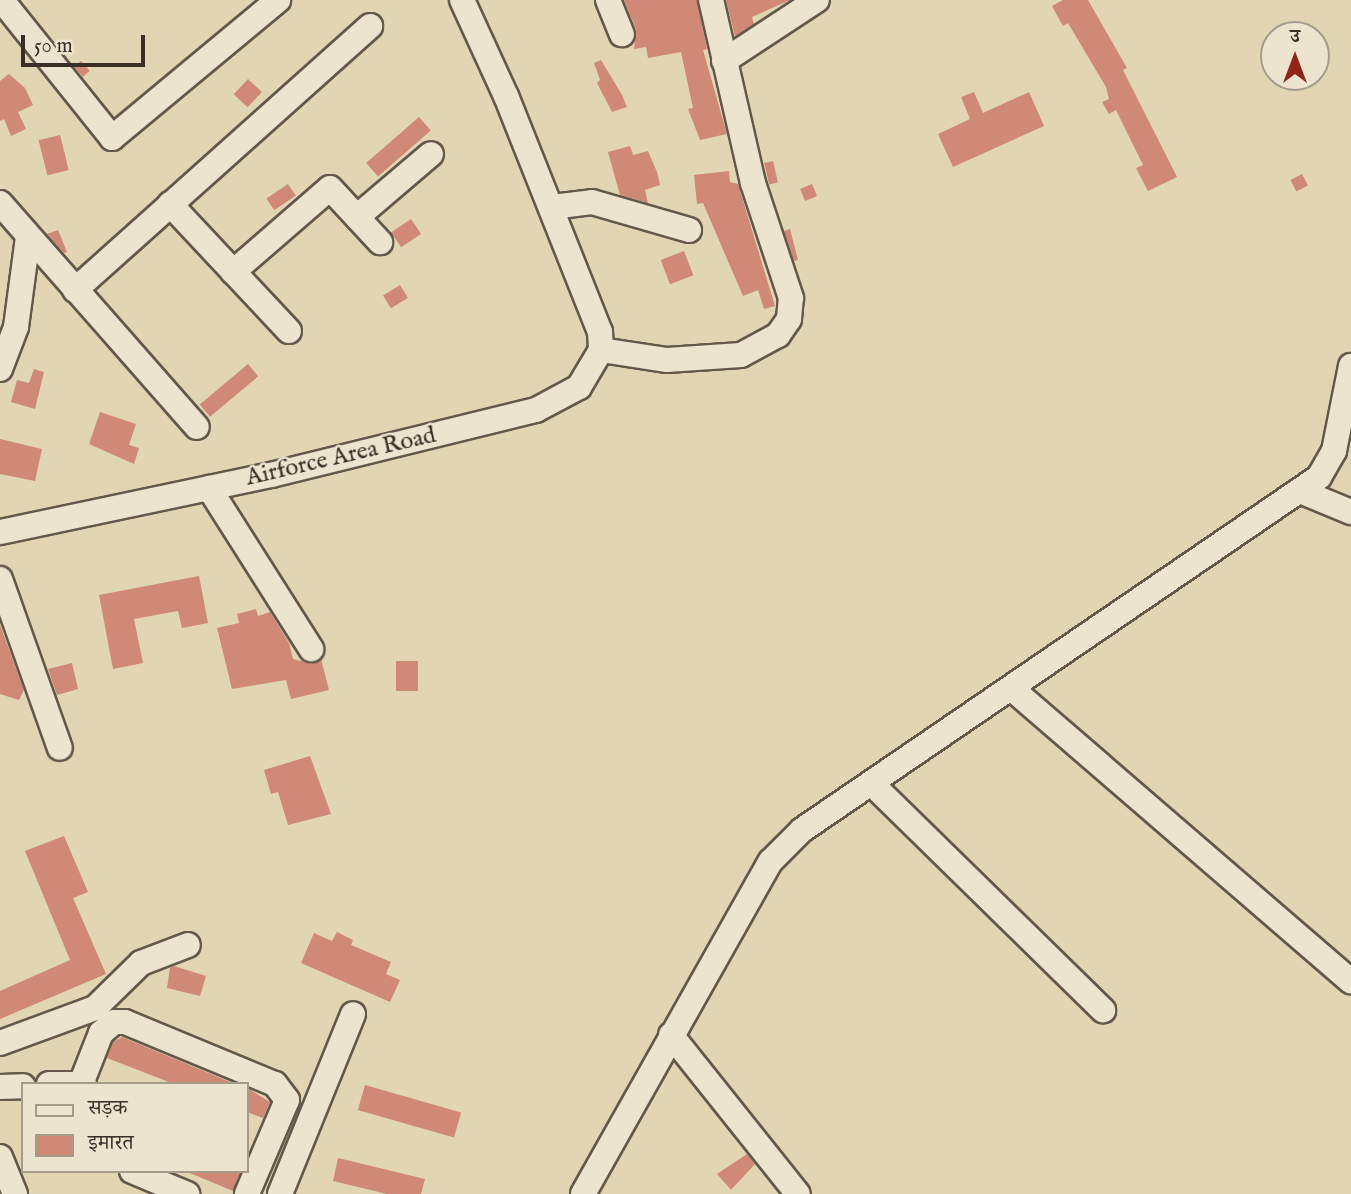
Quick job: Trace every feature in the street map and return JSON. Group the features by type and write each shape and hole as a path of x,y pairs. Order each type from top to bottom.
{"street":[{"path":"4,3 112,138 278,0"},
{"path":"462,0 589,296 601,350 667,360 741,355 778,335 789,319 792,298 753,183 711,0"},
{"path":"608,0 622,34"},
{"path":"724,61 817,0"},
{"path":"75,290 370,26"},
{"path":"357,217 430,154"},
{"path":"233,272 330,188 380,242"},
{"path":"552,207 592,202 688,230"},
{"path":"0,203 197,427"},
{"path":"170,204 289,331"},
{"path":"0,369 16,327 29,237"},
{"name":"Airforce Area Road","path":"0,532 209,488 536,410 579,387 601,350"},
{"path":"583,1194 771,861 802,830 1320,477 1342,457 1351,366"},
{"path":"209,488 311,649"},
{"path":"1300,491 1351,512"},
{"path":"0,579 60,748"},
{"path":"1011,688 1351,981"},
{"path":"871,783 1103,1010"},
{"path":"0,1043 95,1008 141,963 188,945"},
{"path":"280,1194 353,1014"},
{"path":"82,1082 102,1033 114,1023 125,1023 284,1091 285,1110 256,1148 247,1194"},
{"path":"671,1035 798,1194"},
{"path":"0,1087 21,1086"},
{"path":"1,1161 15,1194"},
{"path":"137,1173 187,1194"}],"building":[{"path":"624,0 697,0 707,49 703,50 727,134 700,140 688,109 693,108 681,52 648,58 646,47 634,49 636,29"},
{"path":"726,0 790,0 752,17 754,24 735,36"},
{"path":"1063,0 1088,0 1127,68 1123,70 1177,177 1148,191 1136,168 1143,165 1116,110 1109,114 1102,102 1109,99 1106,87 1068,23 1063,26 1052,6"},
{"path":"601,60 627,107 612,112 597,83 600,80 594,63"},
{"path":"81,61 90,71 83,77 74,67"},
{"path":"9,74 25,88 33,105 18,112 26,129 11,136 4,119 0,121 0,81"},
{"path":"248,79 262,92 248,107 234,94"},
{"path":"974,92 983,113 1029,92 1044,126 953,167 938,134 970,119 961,97"},
{"path":"419,117 431,131 378,177 366,163"},
{"path":"60,135 69,170 47,175 39,140"},
{"path":"630,146 633,155 648,151 657,172 660,185 645,190 648,203 620,195 608,152"},
{"path":"773,161 778,182 769,184 764,163"},
{"path":"729,171 730,182 738,184 775,306 764,309 758,290 743,296 703,203 697,204 694,175"},
{"path":"1302,174 1308,186 1296,191 1290,180"},
{"path":"288,184 296,196 274,210 266,199"},
{"path":"812,184 817,196 805,201 800,189"},
{"path":"411,219 421,234 401,247 391,232"},
{"path":"790,229 798,260 794,261 784,231"},
{"path":"58,230 67,252 64,253 47,234"},
{"path":"684,251 693,275 670,284 661,260"},
{"path":"400,285 408,298 391,308 383,296"},
{"path":"248,364 258,376 210,417 200,404"},
{"path":"34,369 44,372 35,409 11,402 17,380 29,383"},
{"path":"100,412 136,424 129,445 139,448 134,464 89,444"},
{"path":"0,439 42,449 35,481 0,474"},
{"path":"199,576 208,623 182,628 178,611 134,619 143,663 113,669 99,595"},
{"path":"256,609 258,616 270,612 289,643 293,659 311,664 321,659 329,690 291,699 286,680 232,689 217,628 239,623 237,614"},
{"path":"0,625 24,690 19,700 0,694"},
{"path":"396,661 418,661 418,691 396,691"},
{"path":"72,663 78,689 57,695 48,669"},
{"path":"310,756 331,814 288,825 278,792 271,794 264,770"},
{"path":"64,836 88,892 73,898 106,974 0,1019 0,991 70,960 25,851"},
{"path":"337,932 353,940 351,945 391,962 386,974 400,980 390,1002 301,963 314,933 332,941"},
{"path":"174,966 206,976 200,996 167,988 170,968"},
{"path":"122,1037 230,1082 169,1082 107,1058 113,1042"},
{"path":"365,1085 461,1113 454,1138 358,1110"},
{"path":"248,1089 270,1102 263,1118 248,1112"},
{"path":"747,1154 755,1164 731,1190 717,1174"},
{"path":"338,1158 425,1179 421,1194 387,1194 333,1181"},
{"path":"190,1173 240,1173 233,1191"}]}
